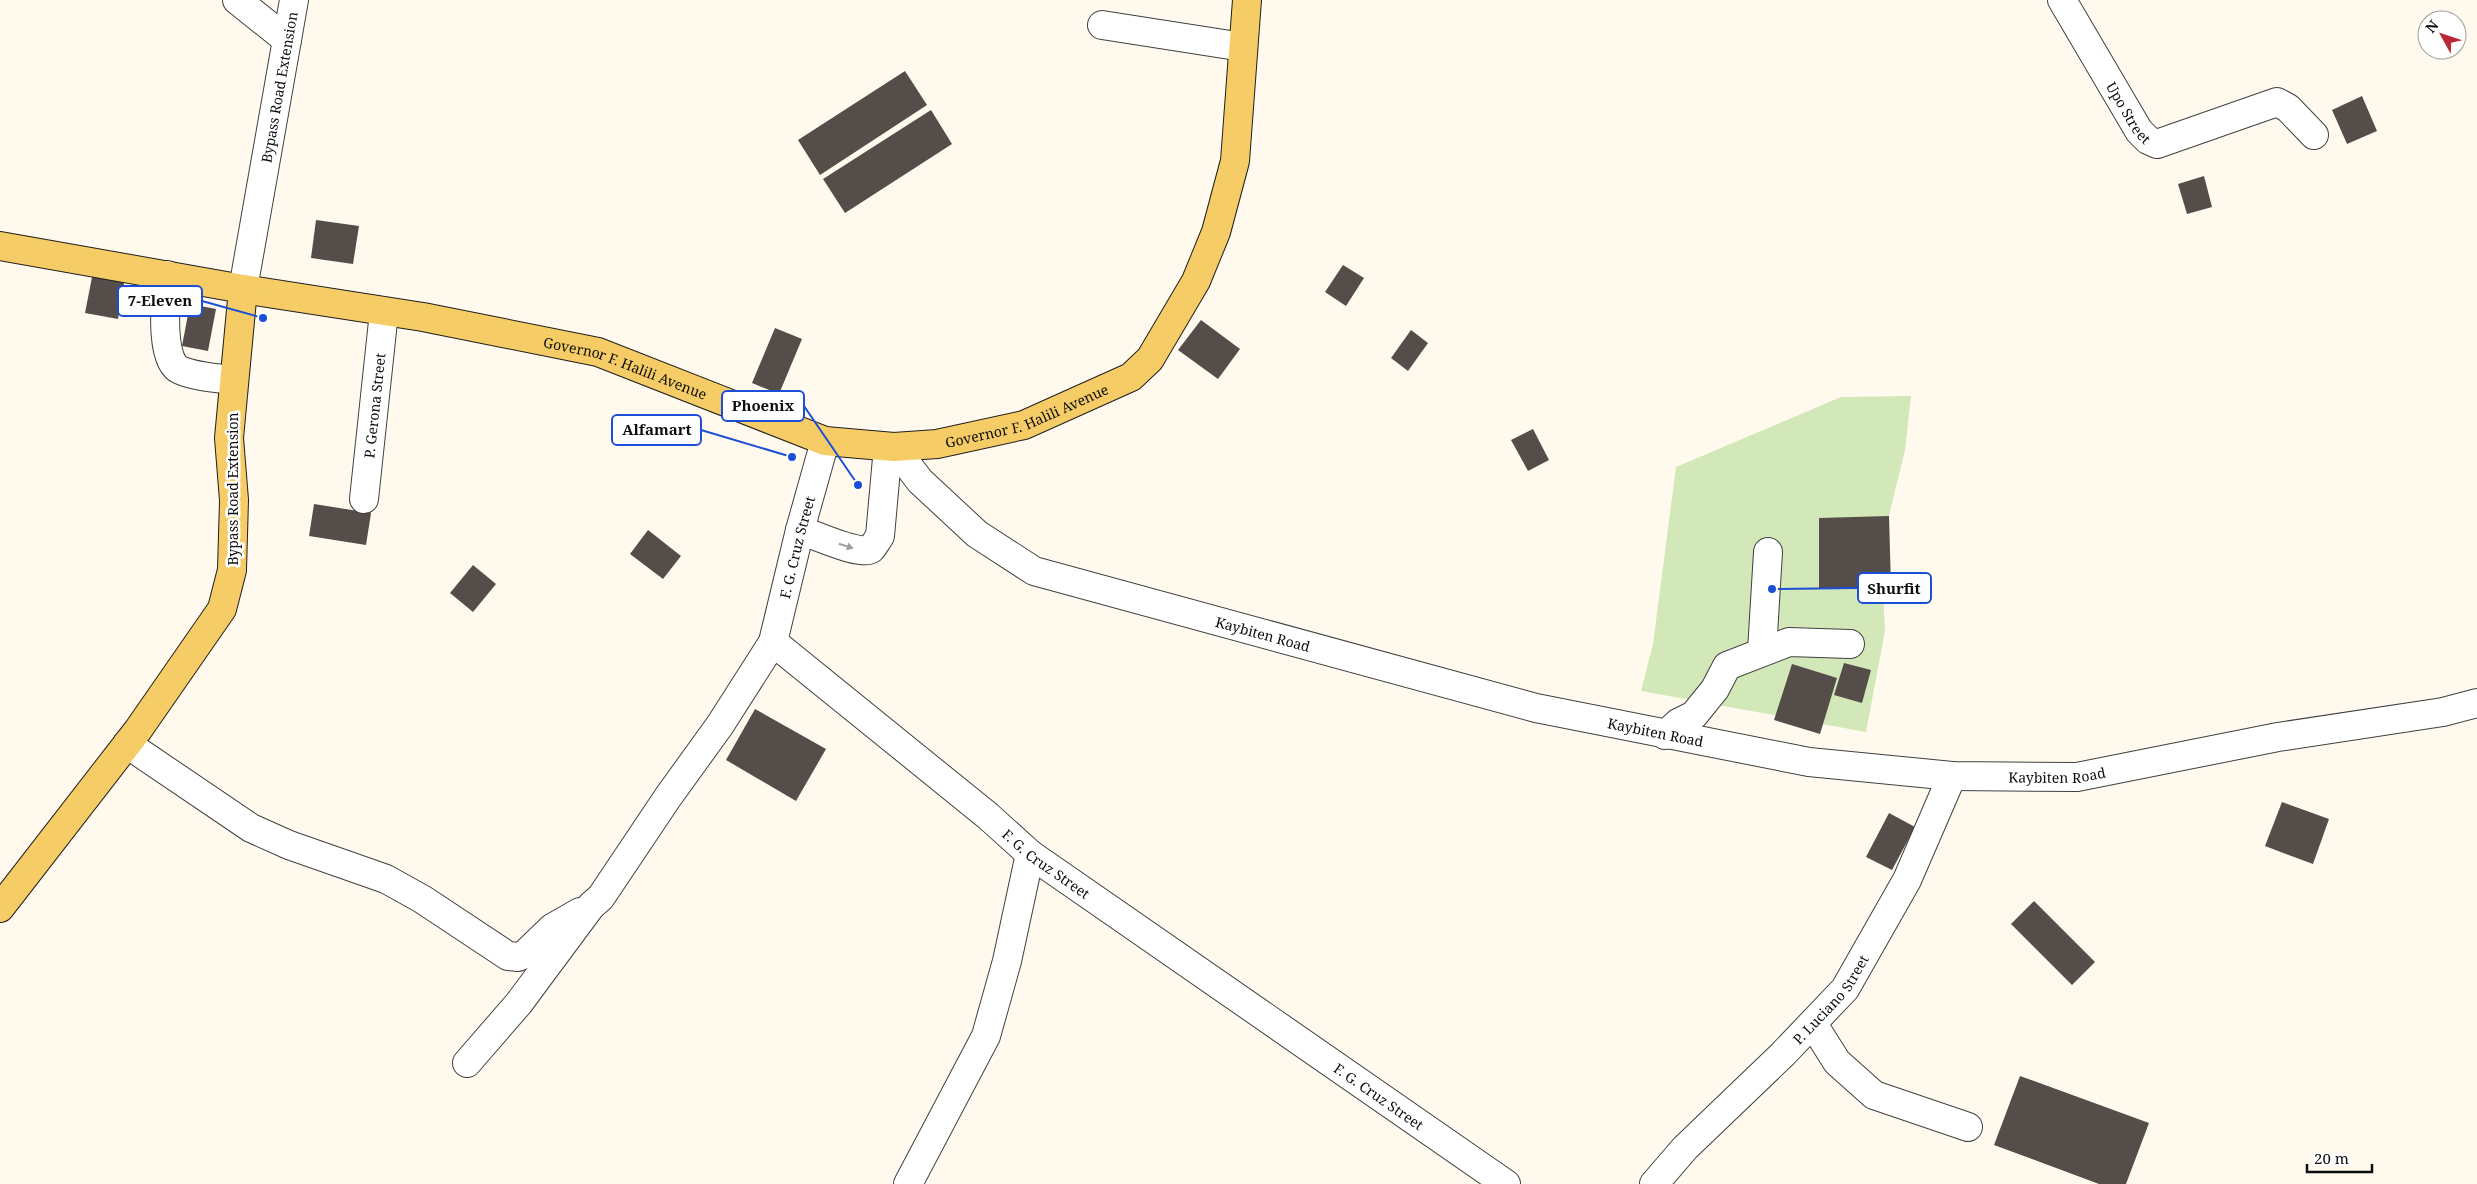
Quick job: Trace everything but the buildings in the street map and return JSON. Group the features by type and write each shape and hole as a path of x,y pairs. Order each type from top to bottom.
{"main road":[{"name":"Governor F. Halili Avenue","path":"0,246 243,289 423,317 598,352 825,441 891,447 937,444 1024,425 1131,377 1150,359 1196,281 1216,232 1234,161 1247,0"},
{"name":"Bypass Road Extension","path":"0,908 127,744 222,609 232,570 234,500 229,438 243,289"}],"street":[{"path":"237,0 287,40"},
{"name":"Bypass Road Extension","path":"243,289 294,0"},
{"name":"Upo Street","path":"2062,0 2139,131 2148,140 2157,144 2277,102 2288,108 2314,135"},
{"path":"1102,24 1244,46"},
{"path":"166,275 166,338 170,361 180,370 233,380"},
{"name":"P. Gerona Street","path":"364,499 384,312"},
{"name":"F. G. Cruz Street","path":"825,441 800,530 773,642 988,816 1030,854 1506,1184"},
{"path":"800,530 847,547 866,551 871,549 880,536 891,447"},
{"name":"Kaybiten Road","path":"891,447 920,481 976,534 1034,571 1536,708 1809,762 1952,776 2077,777 2278,737 2442,712 2477,703"},
{"path":"1762,651 1768,552"},
{"path":"467,1063 519,1003 591,906 601,897 668,797 720,725 773,642"},
{"path":"1665,735 1678,723 1694,715 1715,689 1727,666 1789,642 1850,644"},
{"path":"127,744 251,828 289,845 386,879 422,899 508,956 518,957 525,954 552,928 591,906"},
{"name":"P. Luciano Street","path":"1654,1184 1685,1148 1812,1024 1845,989 1907,880 1952,776"},
{"path":"908,1184 986,1036 1007,962 1030,854"},
{"path":"1812,1024 1837,1062 1874,1095 1968,1127"}],"green space":[{"path":"1911,396 1905,450 1881,548 1885,631 1866,732 1641,691 1653,644 1676,467 1841,397"}],"place":[{"name":"7-Eleven","path":"263,318"},
{"name":"Alfamart","path":"792,457"},
{"name":"Phoenix","path":"858,485"},
{"name":"Shurfit","path":"1772,589"}]}
